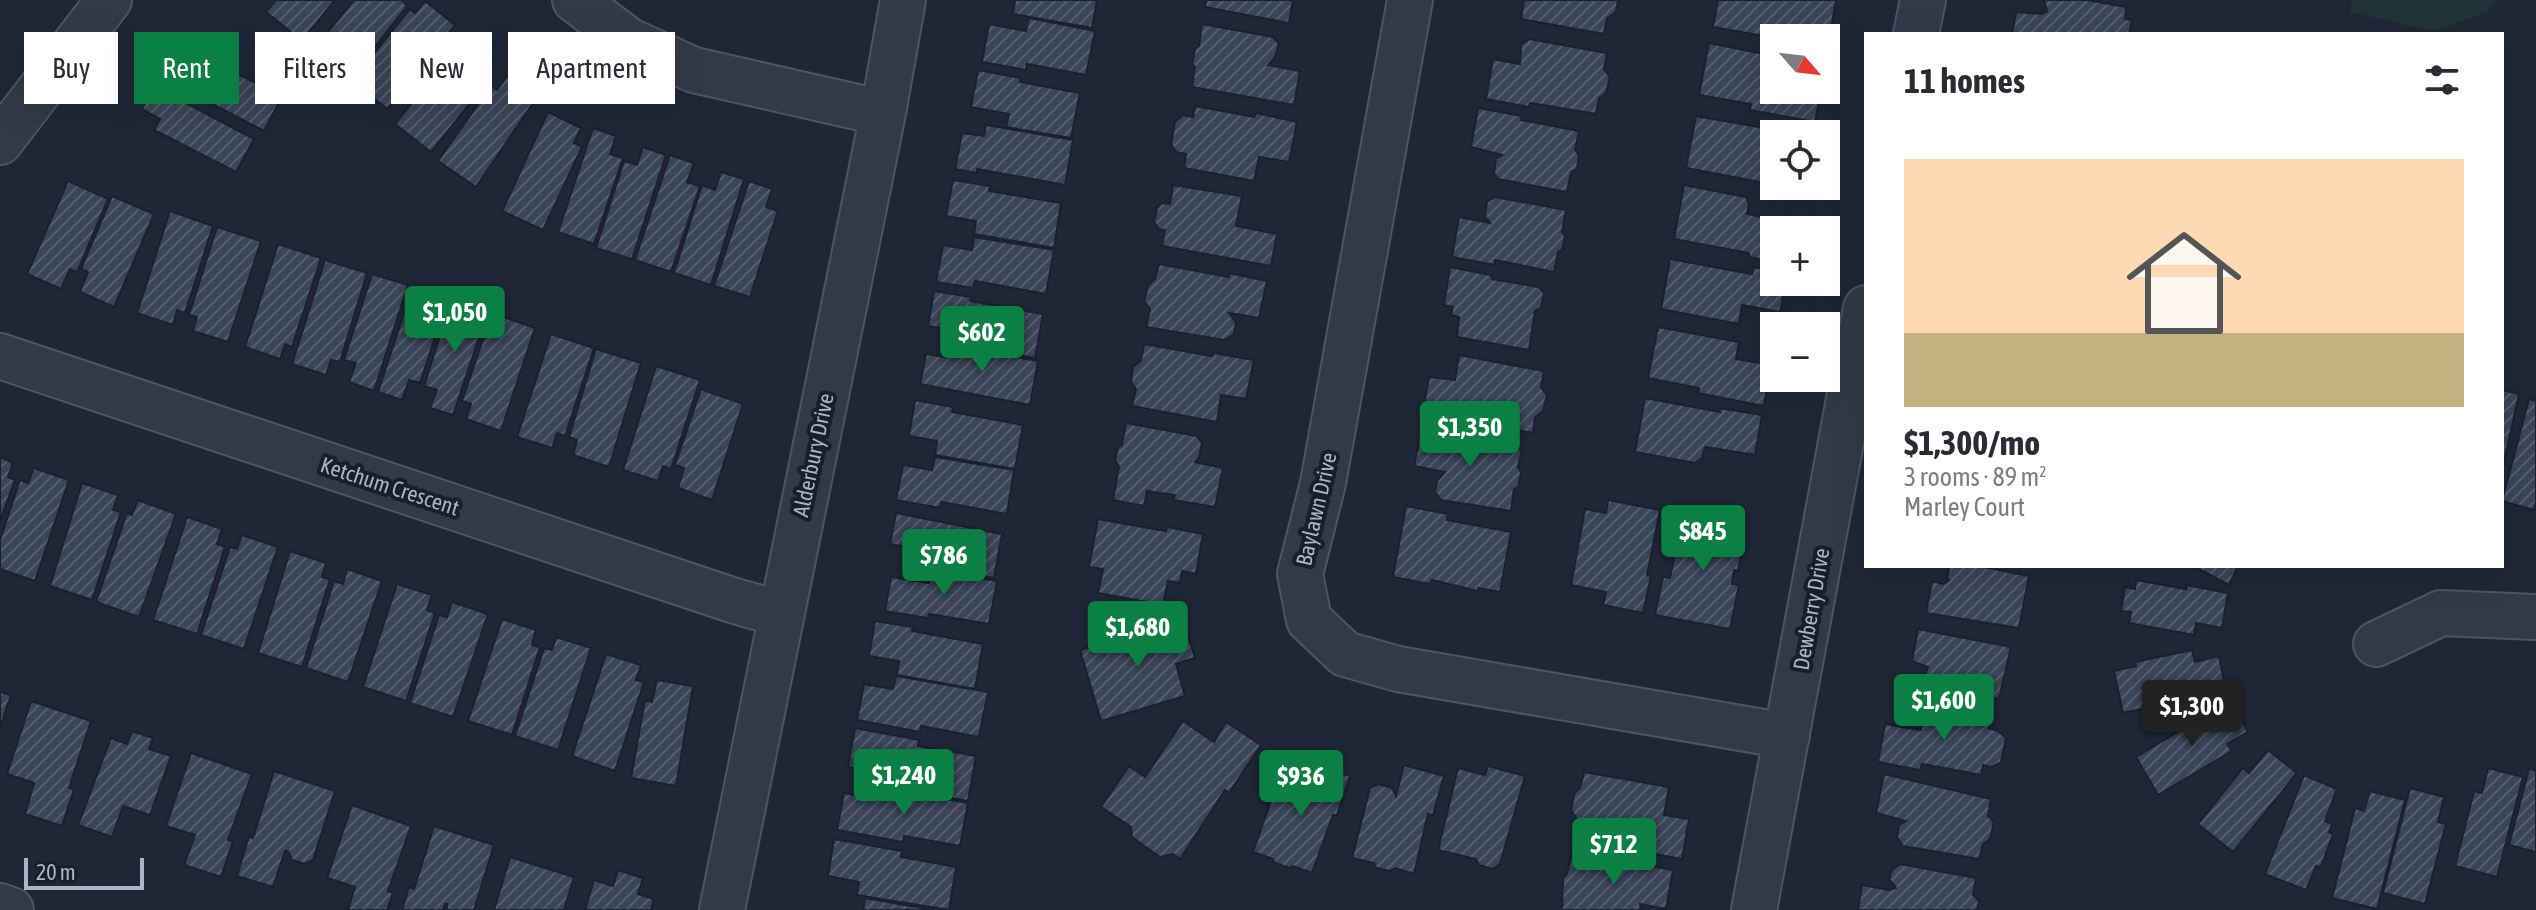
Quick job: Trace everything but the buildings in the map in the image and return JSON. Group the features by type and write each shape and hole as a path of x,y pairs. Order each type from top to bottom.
{"street":[{"path":"0,142 109,0"},
{"path":"575,0 628,40 694,70 883,113"},
{"name":"Alderbury Drive","path":"722,910 883,113 903,0"},
{"name":"Baylawn Drive","path":"1410,0 1323,483 1300,574 1309,620 1345,654 1398,669 1787,736"},
{"path":"1916,32 1923,0"},
{"name":"Dewberry Drive","path":"1754,910 1864,319"},
{"name":"Ketchum Crescent","path":"0,356 781,614"},
{"path":"2376,644 2441,613 2536,617"},
{"path":"0,906 11,910"}],"green space":[{"path":"2352,0 2496,0 2487,12 2433,31 2350,12"}]}
